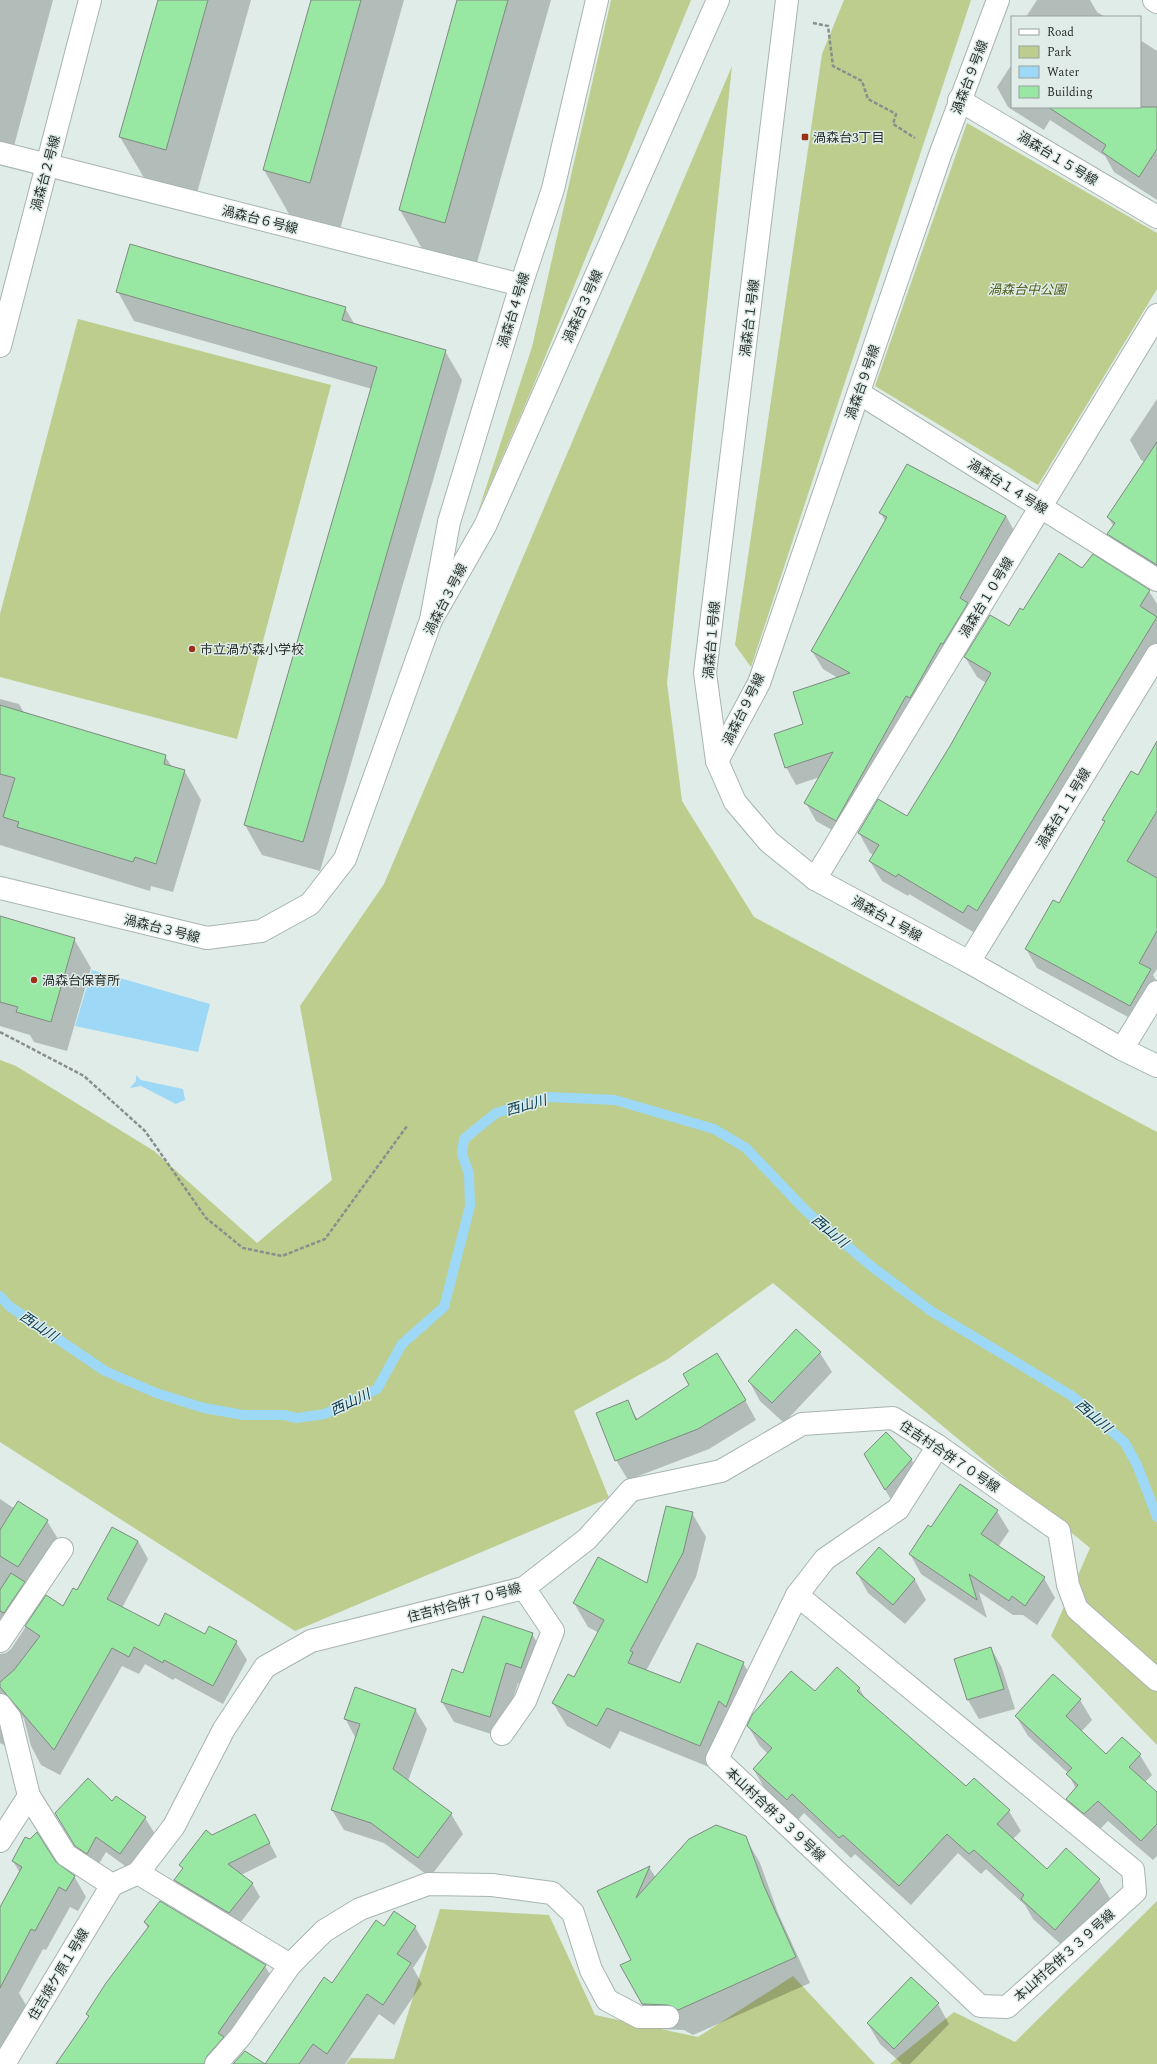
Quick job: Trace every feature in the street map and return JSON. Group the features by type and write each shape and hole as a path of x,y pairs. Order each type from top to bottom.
{"street":[{"name":"渦森台２号線","path":"0,346 90,0"},
{"name":"渦森台４号線","path":"431,620 449,522 521,285 553,189 597,0"},
{"name":"渦森台３号線","path":"0,888 207,938 261,931 310,904 345,859 431,620 485,526 718,0"},
{"name":"渦森台９号線","path":"717,761 759,683 940,155 998,0"},
{"name":"渦森台１号線","path":"786,8 706,673 717,761 736,802 768,842 815,879 969,962 1122,1049 1157,1066"},
{"name":"渦森台１５号線","path":"960,100 1157,217"},
{"name":"渦森台６号線","path":"0,153 46,166 521,285"},
{"name":"渦森台１０号線","path":"815,879 1157,315"},
{"name":"渦森台１４号線","path":"859,393 1157,580"},
{"name":"渦森台１１号線","path":"969,962 1157,655"},
{"path":"1122,1049 1157,992"},
{"name":"住吉村合併７０号線","path":"112,1885 138,1873 174,1826 224,1729 265,1667 312,1641 524,1588 587,1539 631,1490 721,1471 802,1424 892,1418 938,1446 1059,1530 1068,1585 1077,1610 1157,1680"},
{"name":"本山村合併３３９号線","path":"797,1595 1133,1870 1135,1892 1007,2007 980,2006 718,1759 797,1595 825,1559 898,1509 938,1446"},
{"path":"0,1641 62,1549"},
{"path":"502,1734 524,1701 553,1631 524,1588"},
{"path":"0,1704 10,1718 29,1796 66,1855 112,1885"},
{"path":"0,1841 29,1796"},
{"path":"138,1873 290,1965"},
{"path":"216,2064 240,2037 290,1965 324,1931 360,1909 428,1884 492,1884 552,1893 573,1913 591,1970 607,2000 639,2017 668,2017"},
{"name":"住吉焼ケ原１号線","path":"4,2064 112,1885"}],"path":[{"path":"786,8 828,26 833,66 862,81 868,99 896,114 893,124 940,155"},
{"path":"0,1032 84,1076 145,1131 206,1218 243,1248 282,1256 324,1239 408,1126"}],"green space":[{"path":"611,0 691,0 532,389 478,512 532,347"},
{"path":"844,0 971,0 751,667 735,645 822,54"},
{"path":"732,66 667,683 682,801 754,917 1157,1132 1157,1745 1051,1636 1090,1548 881,1375 773,1283 668,1359 574,1411 609,1498 295,1631 0,1442 0,1060 16,1066 154,1151 257,1243 332,1180 300,1006 384,884"},
{"name":"渦森台中公園","path":"967,123 1157,233 1157,289 1038,485 875,386"},
{"path":"78,319 331,385 237,739 0,677 0,614"},
{"path":"1157,1901 1157,2064 890,2064 954,2012 1015,2042"},
{"path":"440,1909 549,1915 595,2015 698,2037 793,1976 875,2064 346,2064 351,2058 394,2059"}],"water":[{"path":"92,970 210,1004 198,1052 75,1026"},
{"path":"136,1075 141,1080 183,1089 185,1100 176,1104 141,1086 130,1088 136,1081"}],"building":[{"path":"158,0 208,0 166,150 119,137"},
{"path":"311,0 361,0 310,183 263,170"},
{"path":"457,0 508,0 445,223 399,210"},
{"path":"1157,107 1157,149 1139,177 1102,152 1106,145 1050,108"},
{"path":"130,244 346,307 342,320 446,350 303,842 244,825 377,367 116,292"},
{"path":"1157,442 1157,565 1107,534 1115,523 1107,517"},
{"path":"907,464 1006,516 960,598 968,603 943,644 941,643 910,698 906,696 836,821 804,803 833,752 785,768 774,734 803,724 793,692 850,673 811,651 887,517 879,513"},
{"path":"1059,553 1082,568 1093,554 1150,590 1140,606 1157,617 977,911 968,905 963,913 898,874 896,877 869,861 879,845 858,833 878,799 907,816 950,746 991,673 964,657 990,615 1009,626 1020,608 1023,610"},
{"path":"0,705 166,755 164,764 185,770 156,864 135,857 133,862 17,827 19,822 3,817 15,778 0,774"},
{"path":"1157,741 1157,811 1127,861 1157,878 1157,931 1139,963 1151,969 1130,1006 1025,949 1053,900 1059,903 1105,821 1102,820 1131,771 1138,775"},
{"name":"渦森台保育所","path":"0,916 75,938 51,1022 16,1012 18,1007 0,1002"},
{"path":"796,1329 821,1352 772,1403 748,1381"},
{"path":"717,1353 746,1400 698,1429 615,1461 596,1413 628,1400 636,1420 689,1385 683,1374"},
{"path":"886,1432 912,1459 885,1490 864,1454"},
{"path":"960,1484 998,1510 981,1534 1045,1577 1025,1606 1012,1596 1009,1601 969,1574 977,1600 909,1554 928,1525 931,1527"},
{"path":"18,1501 48,1520 18,1567 0,1556 0,1530"},
{"path":"666,1506 693,1512 683,1553 630,1651 633,1652 628,1663 680,1683 697,1643 744,1662 726,1707 719,1701 700,1746 607,1708 597,1726 552,1703 568,1674 574,1677 604,1620 573,1603 598,1557 647,1583"},
{"path":"112,1527 138,1541 107,1599 159,1626 165,1613 205,1634 209,1626 237,1641 213,1686 164,1660 163,1663 134,1647 129,1657 112,1648 54,1750 0,1687 0,1682 14,1670 40,1636 25,1626 46,1595 63,1606 73,1588 77,1590"},
{"path":"879,1547 915,1579 893,1605 856,1573"},
{"path":"11,1573 25,1582 4,1613 0,1611 0,1590"},
{"path":"483,1616 533,1633 521,1668 506,1663 490,1717 441,1702 452,1669 463,1673"},
{"path":"991,1647 1004,1689 967,1700 954,1659"},
{"path":"837,1667 860,1688 857,1691 966,1786 974,1778 1010,1810 997,1824 1047,1869 1066,1848 1100,1879 1055,1930 1021,1899 1024,1895 974,1850 969,1854 947,1834 899,1886 843,1835 839,1838 792,1794 787,1800 753,1769 772,1748 747,1726 752,1715 791,1671 815,1691"},
{"path":"1053,1674 1081,1699 1066,1716 1106,1754 1122,1737 1141,1754 1129,1767 1157,1792 1157,1824 1141,1841 1098,1801 1084,1814 1066,1799 1078,1785 1066,1774 1072,1768 1015,1716"},
{"path":"355,1687 416,1709 393,1769 452,1813 418,1858 371,1823 331,1810 360,1724 344,1719"},
{"path":"88,1778 112,1801 116,1796 146,1817 120,1854 96,1837 87,1854 75,1846 55,1813"},
{"path":"255,1814 270,1843 228,1864 253,1883 229,1913 174,1880 183,1868 179,1865 206,1830 212,1835"},
{"path":"716,1825 746,1836 764,1886 796,1957 678,2010 668,2005 642,2004 620,1965 631,1960 597,1891 650,1866 636,1898 689,1839"},
{"path":"37,1832 56,1862 75,1876 66,1891 59,1887 35,1931 31,1929 0,1988 0,1907 22,1867 12,1861 25,1837 30,1839"},
{"path":"160,1901 266,1965 218,2033 224,2037 207,2056 204,2064 56,2064 89,2016 86,2014 106,1983 149,1926 144,1922"},
{"path":"394,1911 416,1926 397,1954 411,1963 383,2005 367,1994 327,2054 313,2044 299,2064 265,2064 324,1977 332,1983 376,1920 384,1926"},
{"path":"911,1977 939,2003 894,2049 867,2023"},
{"path":"245,2051 265,2064 233,2064"}],"waterway":[{"name":"西山川","path":"0,1296 9,1306 105,1371 156,1393 204,1408 243,1415 283,1415 297,1418 325,1414 377,1389 402,1344 444,1307 470,1206 469,1174 462,1154 464,1139 496,1113 549,1097 615,1100 714,1129 746,1148 806,1211 871,1266 931,1311 1072,1396 1125,1443 1137,1465 1157,1517"}],"place":[{"name":"渦森台3丁目","path":"805,137"},
{"name":"市立渦が森小学校","path":"192,649"},
{"name":"渦森台保育所","path":"34,980"}]}
